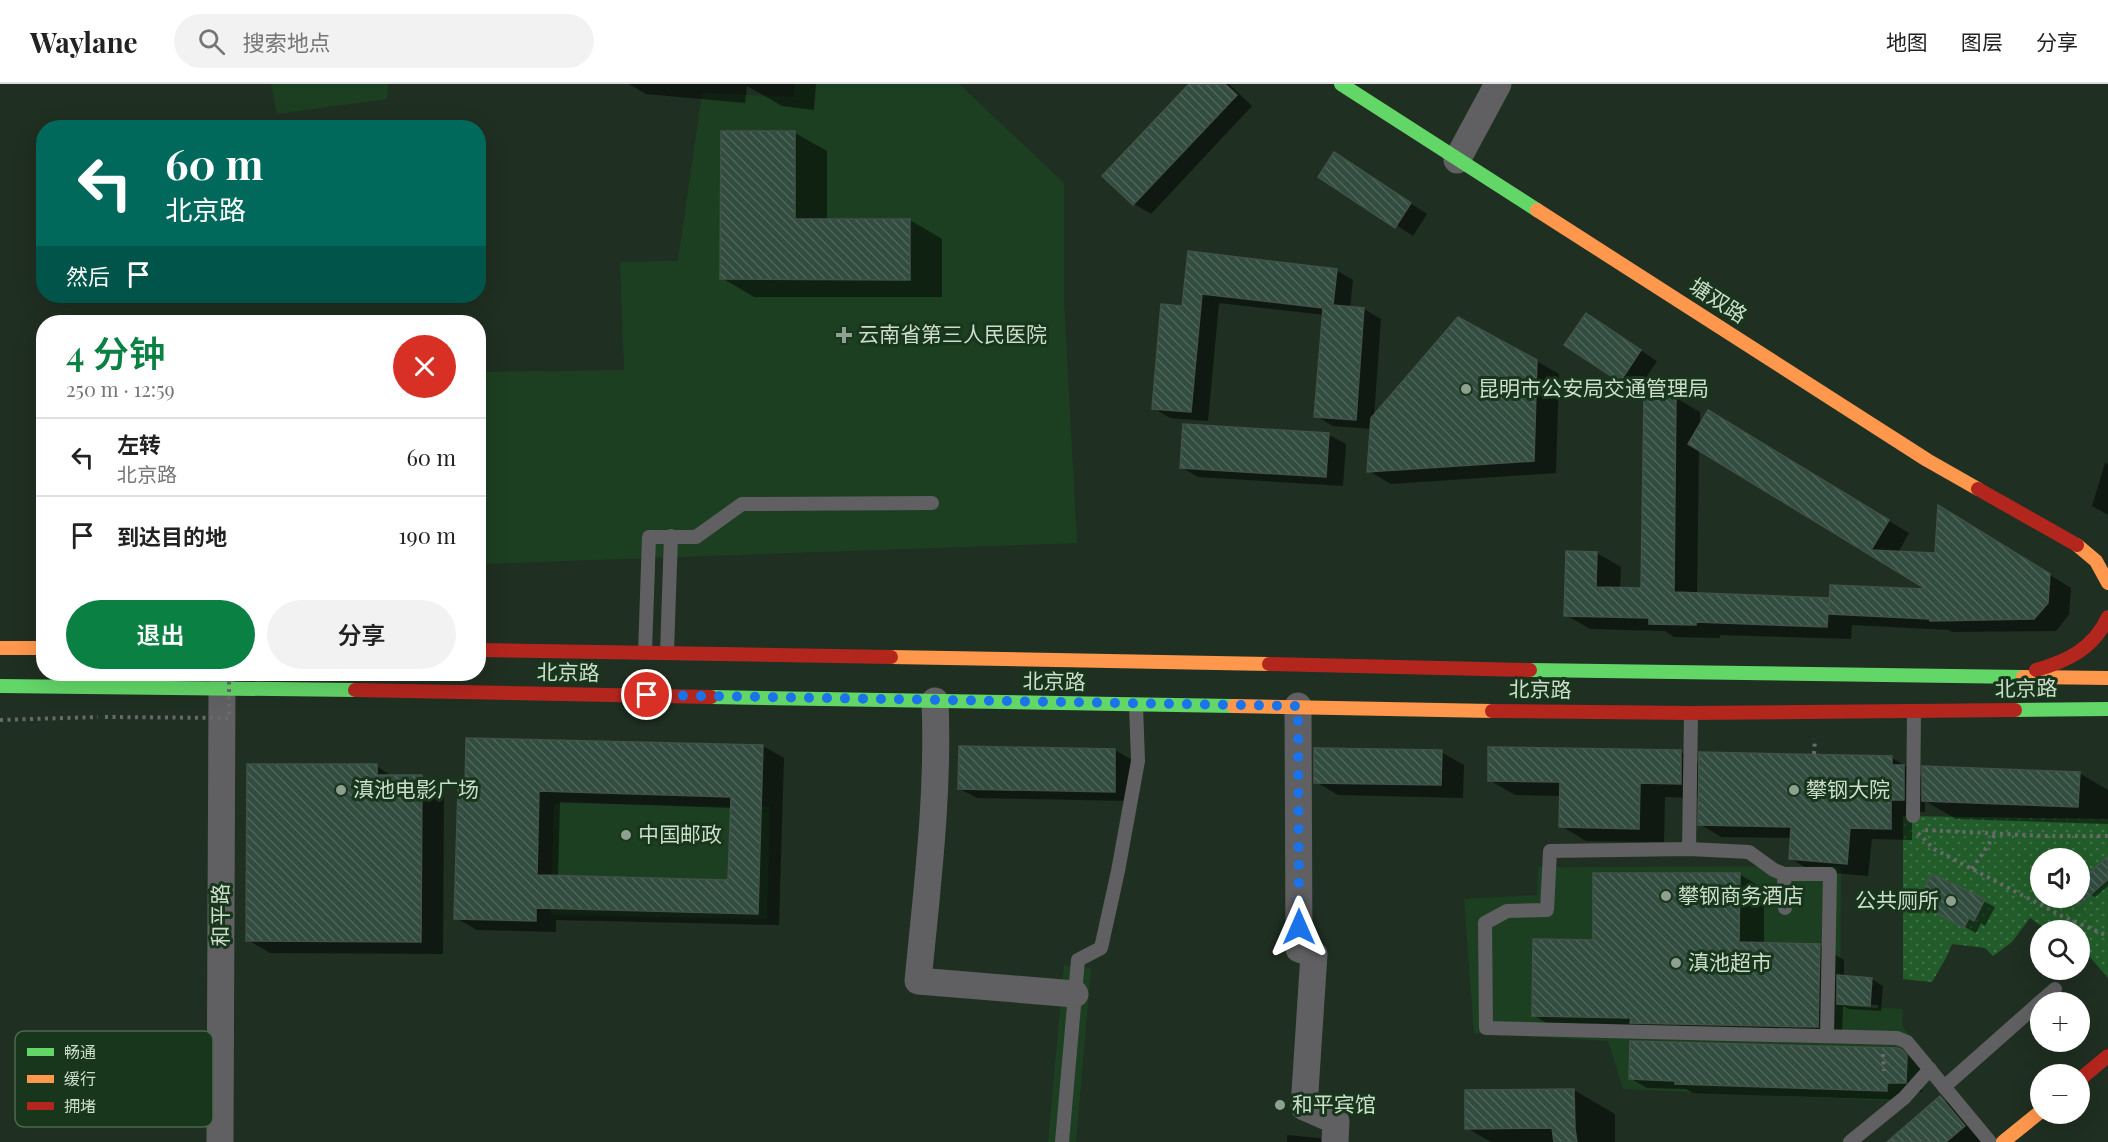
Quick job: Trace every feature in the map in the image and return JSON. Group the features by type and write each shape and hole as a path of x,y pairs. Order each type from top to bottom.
{"main road":[{"name":"塘双路","path":"1341,84 1928,460 2077,544"},
{"path":"2077,544 2108,562"},
{"path":"2077,544 2099,563 2108,583"},
{"path":"2009,676 2045,668 2084,651 2102,631 2108,617"},
{"path":"0,648 36,648"},
{"name":"北京路","path":"486,650 1730,674 2108,678"},
{"name":"北京路","path":"0,686 225,681 935,701 1691,713 2108,709"},
{"path":"2090,1071 2108,1056"},
{"path":"2003,1142 2030,1120"}],"street":[{"path":"1458,160 1498,84"},
{"name":"和平路","path":"220,1142 225,681"},
{"path":"935,701 937,740 933,814 918,981 1075,994"},
{"path":"1298,706 1299,949 1314,954 1304,1107 1336,1121 1335,1142"}],"lane":[{"path":"645,652 649,537 696,537 742,504 932,503"},
{"path":"667,652 672,536"},
{"path":"1062,1142 1078,960 1101,948 1138,761 1136,705"},
{"path":"1913,816 1914,711"},
{"path":"1689,849 1691,713"},
{"path":"1827,1036 1824,983 1830,874 1784,874 1774,870 1749,852 1689,849 1550,851 1547,910 1507,911 1485,923 1486,1028 1897,1038 1907,1042 1990,1142"},
{"path":"1784,874 1785,908"},
{"path":"2052,992 2055,989"},
{"path":"1944,1087 2030,1011"},
{"path":"1850,1142 1904,1098 1930,1070"}],"path":[{"path":"0,720 105,717 229,718 225,681"},
{"path":"2108,836 2045,836 1915,829 1934,849 2062,916 2108,936"},
{"path":"1972,869 1996,833"},
{"path":"1883,1047 1884,1071"}],"shaded area":[{"path":"271,84 388,84 387,99 277,114"},
{"name":"云南省第三人民医院","path":"795,84 959,84 1064,183 1064,300 1077,543 486,564 486,372 624,370 620,262 678,261 702,93 794,97"},
{"path":"554,803 770,807 767,919 551,915"},
{"path":"1903,816 2108,819 2108,978 2090,957 2090,920 2033,920 2030,918 2012,942 1993,956 1985,948 1952,944 1932,982 1903,979"},
{"path":"1841,866 1840,1005 1903,1009 1902,1025 1928,1062 1890,1101 1623,1089 1608,1041 1474,1033 1464,899 1537,895 1538,867"},
{"path":"1064,965 1091,968 1076,1142 1048,1142"}],"building":[{"path":"1189,84 1225,84 1237,95 1133,205 1102,176"},
{"path":"721,131 795,131 795,219 910,219 910,280 720,279"},
{"path":"1334,152 1411,203 1395,228 1318,177"},
{"path":"1188,251 1337,269 1333,305 1364,308 1356,420 1314,417 1323,308 1202,294 1191,412 1152,409 1161,304 1182,306"},
{"path":"1586,313 1641,350 1620,382 1564,345"},
{"name":"昆明市公安局交通管理局","path":"1458,317 1537,360 1534,461 1367,472 1371,418"},
{"path":"1644,396 1676,396 1674,592 1829,598 1827,627 1696,622 1696,625 1649,624 1649,618 1564,616 1566,551 1597,552 1596,587 1641,588"},
{"path":"1708,410 1889,520 1871,550 1935,553 1938,505 2050,574 2048,603 2034,619 1930,621 1930,619 1829,614 1830,585 1926,589 1688,444"},
{"path":"1183,424 1329,433 1326,477 1180,468"},
{"path":"466,738 763,745 758,914 536,908 536,921 454,919 458,789 465,789","holes":["539,791 731,797 728,880 537,875"]},
{"path":"959,746 1115,749 1115,792 958,789"},
{"path":"1488,747 1681,750 1681,784 1640,783 1639,829 1559,827 1560,782 1488,781"},
{"path":"1314,748 1442,750 1441,785 1314,783"},
{"name":"攀钢大院","path":"1699,752 1892,756 1892,765 1904,765 1904,800 1891,800 1891,829 1850,828 1847,864 1789,859 1791,827 1698,825"},
{"path":"247,764 377,764 377,775 422,775 421,942 246,941"},
{"path":"1922,766 2080,772 2078,807 1922,801"},
{"path":"2108,856 2108,879 2090,895 2090,872"},
{"name":"滇池超市","path":"1593,873 1740,873 1739,942 1820,944 1818,1027 1630,1023 1631,1018 1532,1016 1533,939 1593,940"},
{"name":"公共厕所","path":"1932,874 1985,899 1974,921 1969,918 1964,928 1917,902"},
{"path":"1837,975 1872,978 1870,1006 1837,1004"},
{"path":"1630,1041 1897,1048 1907,1056 1906,1083 1887,1083 1887,1091 1675,1084 1675,1081 1629,1079"},
{"path":"1574,1089 1577,1142 1554,1142 1552,1128 1465,1129 1465,1090"},
{"path":"1940,1096 1965,1126 1946,1142 1887,1142"}],"traffic: fast":[{"path":"1341,84 1537,210"},
{"path":"1530,670 2023,677"},
{"path":"0,686 355,690"},
{"path":"711,697 1233,706"},
{"path":"2015,710 2108,709"}],"traffic: slow":[{"path":"1537,210 1927,460 1978,489"},
{"path":"2077,545 2096,561 2108,583"},
{"path":"0,648 36,648"},
{"path":"891,657 1269,664"},
{"path":"2023,677 2108,678"},
{"path":"1233,706 1492,711"},
{"path":"2003,1142 2030,1120"}],"traffic: jam":[{"path":"1978,489 2077,545"},
{"path":"2036,670 2079,652 2095,637 2108,617"},
{"path":"486,650 891,657"},
{"path":"1269,664 1530,670"},
{"path":"355,690 711,697"},
{"path":"1492,711 1691,713 2015,710"},
{"path":"2090,1071 2108,1056"}],"place":[{"name":"云南省第三人民医院","path":"844,335"},
{"name":"昆明市公安局交通管理局","path":"1466,389"},
{"name":"滇池电影广场","path":"341,790"},
{"name":"攀钢大院","path":"1794,790"},
{"name":"中国邮政","path":"626,835"},
{"name":"攀钢商务酒店","path":"1666,896"},
{"name":"公共厕所","path":"1951,901"},
{"name":"滇池超市","path":"1676,963"},
{"name":"和平宾馆","path":"1280,1105"}],"route":[{"path":"647,695 1298,706 1299,927"}]}
